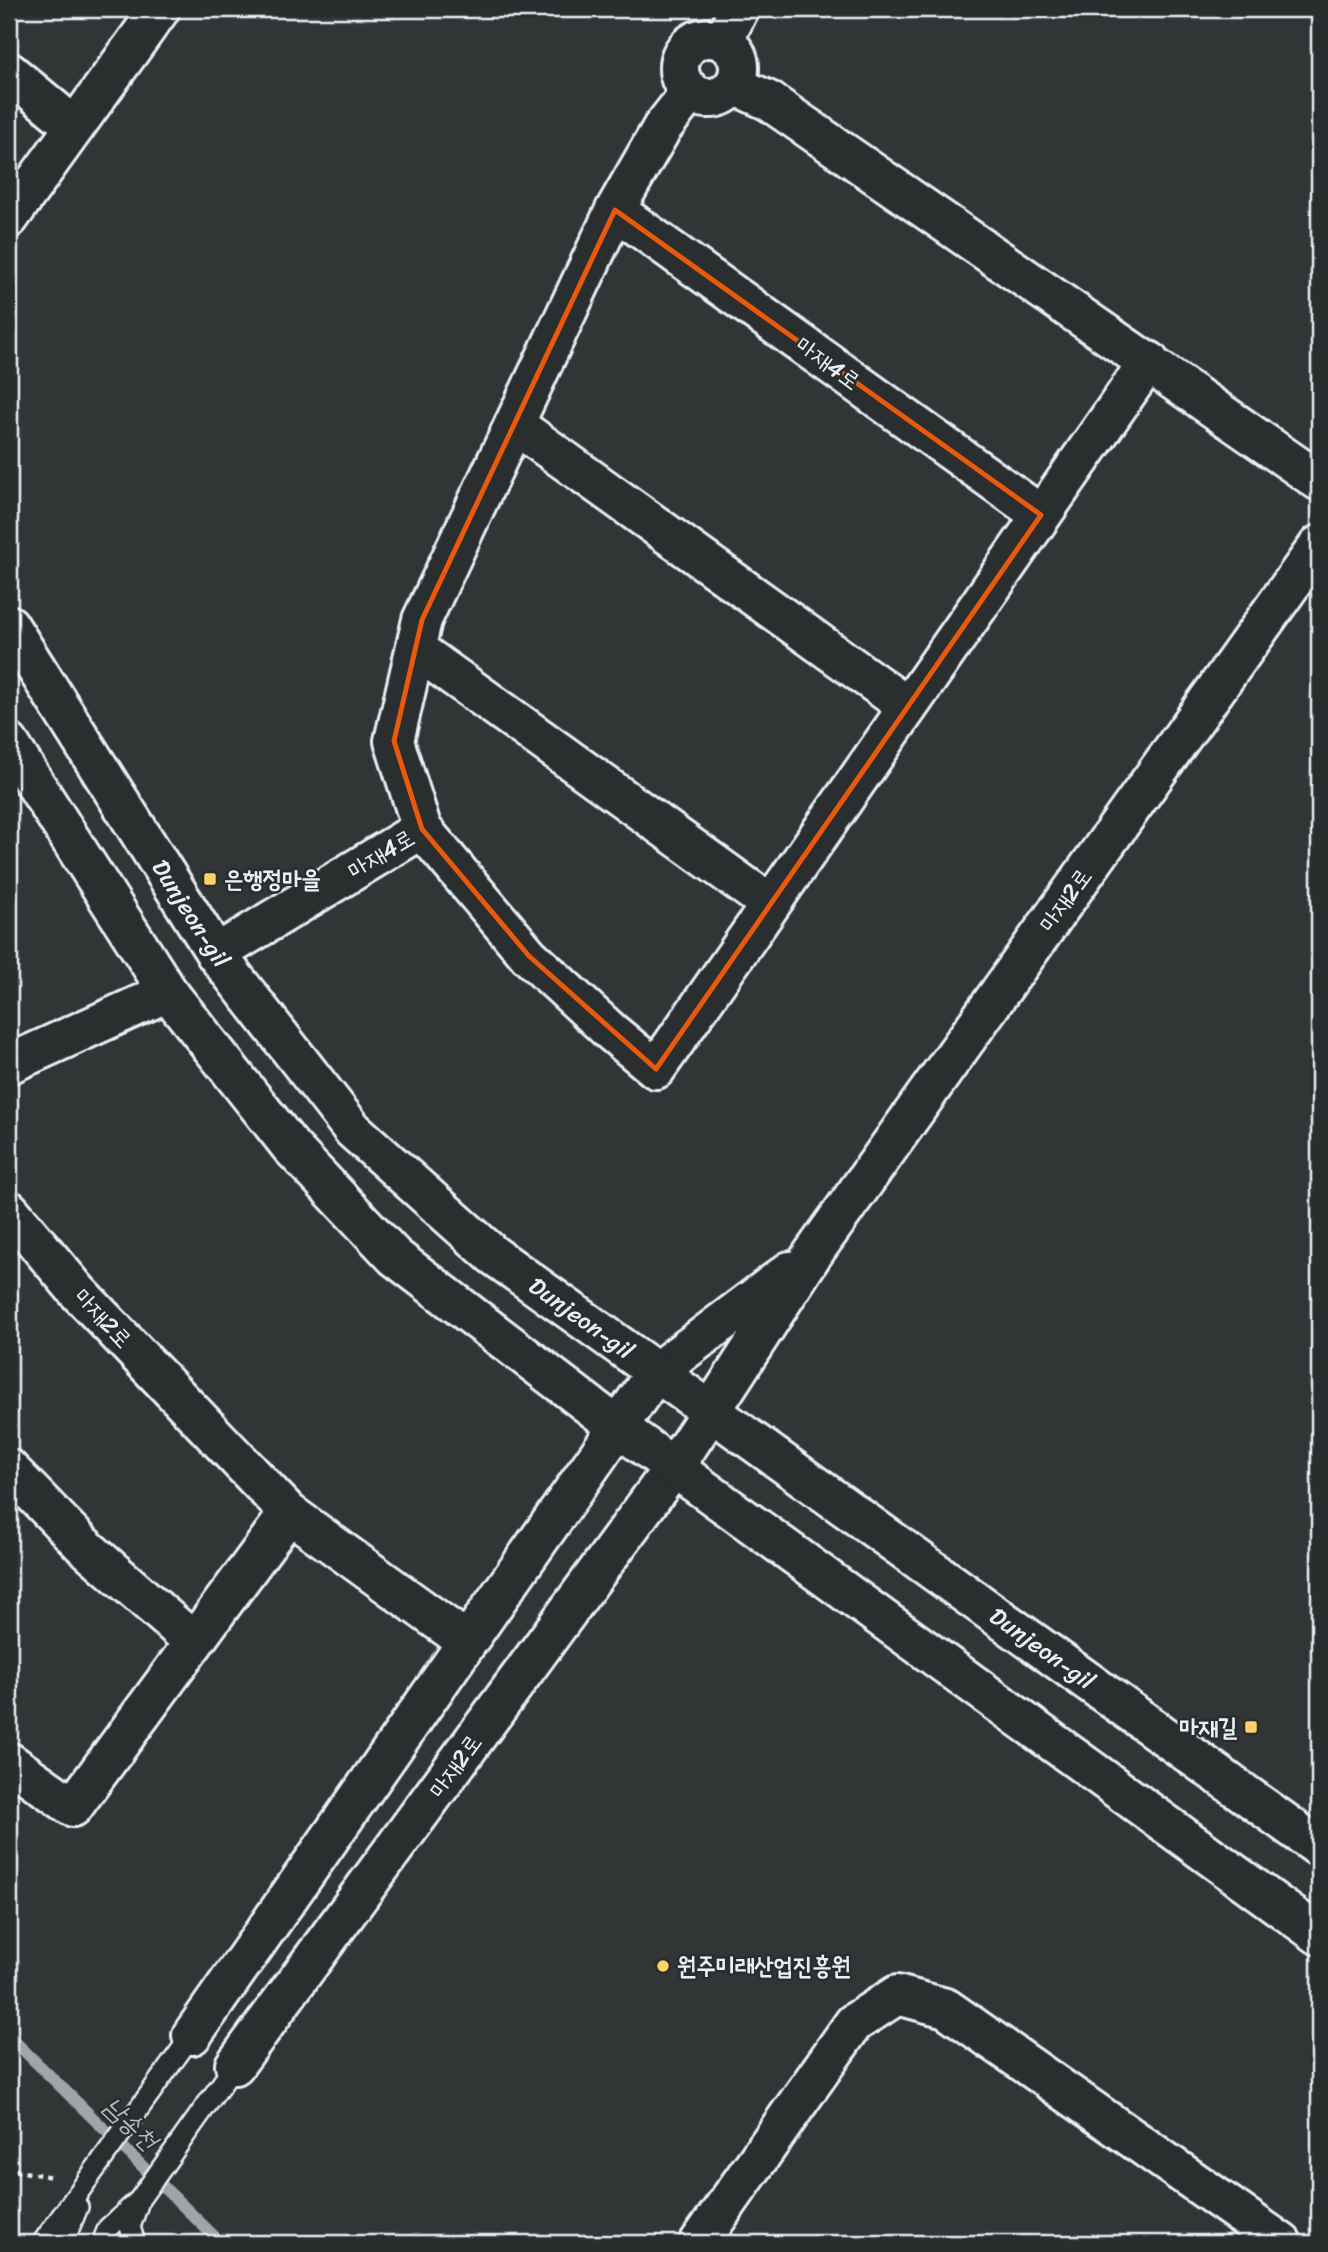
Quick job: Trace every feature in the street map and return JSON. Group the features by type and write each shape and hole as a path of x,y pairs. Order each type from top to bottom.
{"street":[{"path":"9,218 160,9"},
{"path":"731,25 739,66 734,85 727,92 708,98 691,91 680,75 682,56 687,48 731,25"},
{"path":"9,72 75,127"},
{"path":"734,85 769,101 1319,481"},
{"name":"마재4로","path":"216,954 422,829 394,741 422,620 615,210 662,128 691,91"},
{"name":"마재4로","path":"615,210 1041,515"},
{"path":"422,829 529,956 609,1030 656,1069 1149,361"},
{"path":"514,424 908,707"},
{"name":"마재2로","path":"235,2065 674,1466 811,1255 1319,545"},
{"name":"Dunjeon-gil","path":"9,625 216,954 353,1130 493,1255 1319,1847"},
{"path":"417,650 770,904"},
{"path":"9,743 168,992 291,1147 395,1258 618,1427 1319,1935"},
{"path":"9,1064 168,992"},
{"name":"마재2로","path":"9,1210 78,1292 289,1513 466,1641"},
{"path":"192,2035 656,1372 811,1255"},
{"path":"9,1469 82,1544 194,1642"},
{"path":"9,1762 73,1807 289,1513"},
{"path":"699,2243 854,2023 897,1995 946,2008 1282,2243"}],"lane":[{"path":"42,2243 192,2035"},
{"path":"102,2243 108,2228 139,2200 235,2065"},
{"path":"63,2243 91,2177"},
{"path":"135,2243 130,2227 139,2200"},
{"path":"139,2200 149,2243"}],"path":[{"path":"9,2161 18,2171 91,2177"}],"highlighted area":[{"path":"615,210 1041,515 656,1069 529,956 422,829 394,741 422,620"}],"waterway":[{"name":"남송천","path":"9,2036 221,2243"}],"place":[{"name":"은행정마을","path":"210,879"},
{"name":"마재길","path":"1251,1727"},
{"name":"원주미래산업진흥원","path":"663,1966"}]}
